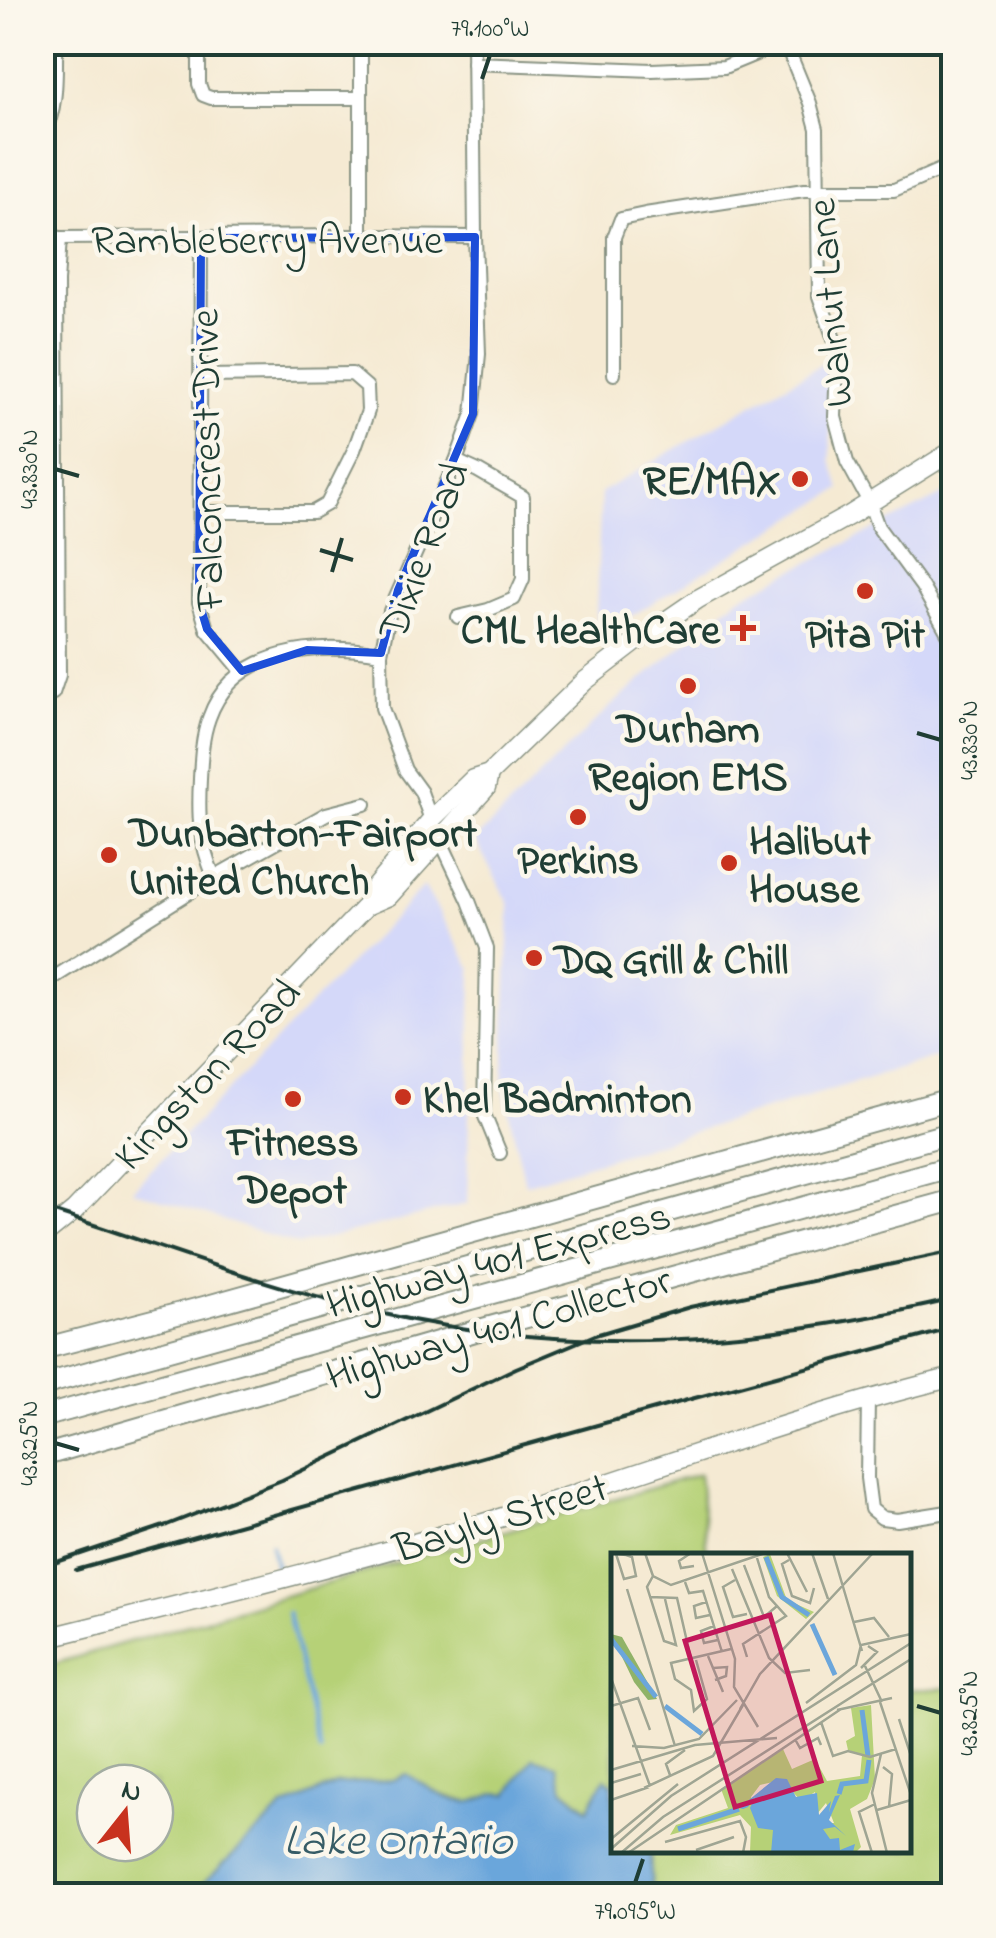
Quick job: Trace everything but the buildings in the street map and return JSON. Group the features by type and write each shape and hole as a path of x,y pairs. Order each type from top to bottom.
{"highway":[{"path":"42,1349 954,1098"},
{"name":"Highway 401 Express","path":"42,1384 954,1132"},
{"name":"Highway 401 Express","path":"42,1417 954,1166"},
{"name":"Highway 401 Collector","path":"42,1456 954,1200"}],"main road":[{"name":"Kingston Road","path":"42,1238 74,1211 366,906 374,888 435,829 473,779 489,774 585,681 698,600 954,450"},
{"name":"Bayly Street","path":"42,1639 365,1558 868,1398 954,1378"}],"street":[{"path":"42,139 56,96 56,42"},
{"path":"199,42 202,95 362,98"},
{"path":"361,42 361,236"},
{"name":"Dixie Road","path":"473,42 477,369 473,414 390,611 382,653 382,708 404,770 421,792 488,948 484,1114 500,1153"},
{"path":"473,64 652,70 724,67 785,42"},
{"name":"Walnut Lane","path":"785,42 817,129 819,296 835,342 836,417 847,462 878,527 922,587 954,644"},
{"path":"614,374 614,237 621,220 804,190 894,190 954,164"},
{"name":"Rambleberry Avenue","path":"42,232 60,238 474,238"},
{"name":"Rambleberry Avenue","path":"42,699 53,693 60,675 60,238"},
{"name":"Falconcrest Drive","path":"201,238 200,602 207,629 242,671"},
{"path":"200,376 352,374 367,387 368,410 354,450 327,504 313,512 202,512"},
{"path":"456,461 523,498 523,578 514,599 458,617"},
{"path":"214,877 199,826 202,753 210,715 223,693 242,671 280,654 307,650 382,653"},
{"path":"42,985 214,877 326,814 365,804"},
{"path":"868,1398 867,1478 871,1509 882,1518 897,1520 950,1512 954,1532"}],"highlighted area":[{"path":"475,237 473,414 398,590 381,653 307,650 242,671 207,629 199,602 201,238"}],"shaded area":[{"path":"829,360 831,461 841,489 595,638 601,492"},
{"path":"953,490 953,1052 525,1184 503,1085 510,905 475,840 610,707 738,598"},
{"path":"424,886 472,969 467,1204 298,1245 132,1190"}],"green space":[{"path":"699,1474 707,1553 611,1553 611,1788 589,1809 563,1788 528,1804 470,1803 393,1780 336,1784 283,1808 199,1895 43,1896 43,1667"},
{"path":"953,1688 953,1895 652,1895 650,1853 911,1853 911,1690"}],"water":[{"name":"Lake Ontario","path":"533,1758 557,1765 563,1788 588,1809 605,1778 611,1783 611,1853 650,1853 652,1895 238,1896 236,1891 223,1886 216,1895 194,1895 283,1808 336,1784 393,1780 407,1774 460,1801 508,1794"}],"waterway":[{"path":"271,1545 276,1568"},
{"path":"288,1613 320,1752"}],"railway":[{"path":"42,1208 333,1302 448,1326 520,1335 593,1340 737,1335 809,1327 954,1299"},
{"path":"42,1567 167,1525 282,1480 516,1368 595,1335 690,1307 954,1251"},
{"path":"76,1570 954,1328"}],"place":[{"name":"RE/MAX","path":"800,479"},
{"name":"Pita Pit","path":"865,591"},
{"name":"CML HealthCare","path":"743,628"},
{"name":"Durham Region EMS","path":"688,686"},
{"name":"Perkins","path":"578,817"},
{"name":"Dunbarton-Fairport United Church","path":"109,855"},
{"name":"Halibut House","path":"729,863"},
{"name":"DQ Grill & Chill","path":"534,958"},
{"name":"Khel Badminton","path":"403,1097"},
{"name":"Fitness Depot","path":"293,1099"}]}
